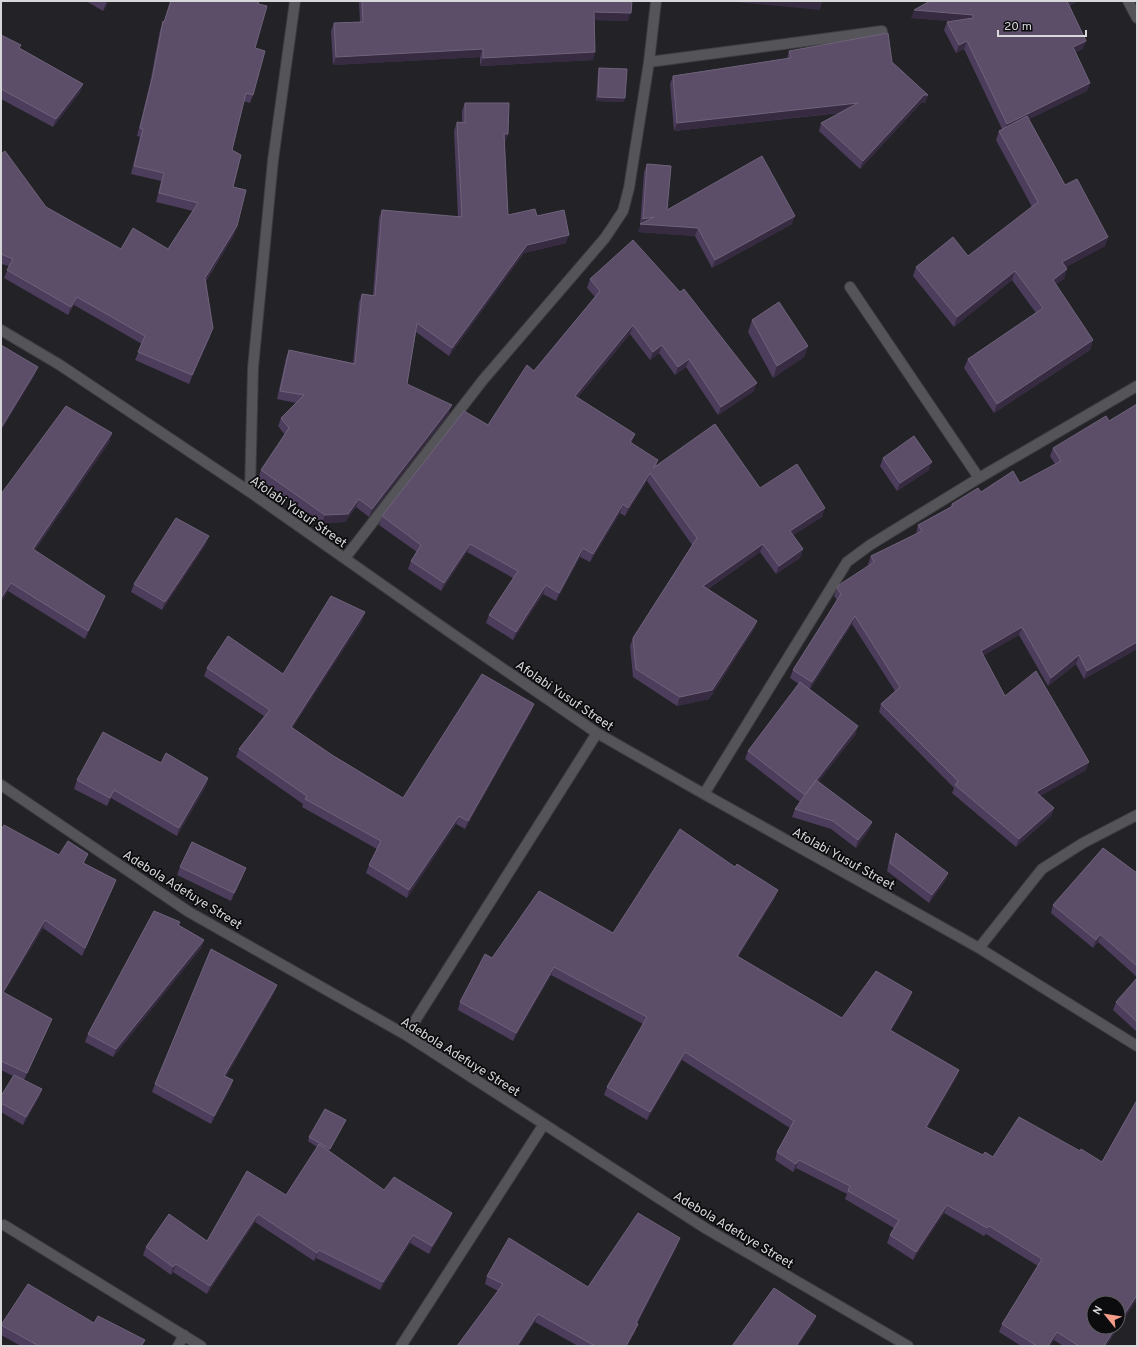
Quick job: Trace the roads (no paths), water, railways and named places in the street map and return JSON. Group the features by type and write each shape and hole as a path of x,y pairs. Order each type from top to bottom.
{"street":[{"path":"250,492 253,368 273,160 295,1"},
{"path":"345,558 483,380 605,238 623,211 629,188 649,62 656,1"},
{"path":"1128,1 1137,18"},
{"path":"649,62 882,31"},
{"path":"850,287 978,478"},
{"name":"Afolabi Yusuf Street","path":"1,330 60,365 250,492 448,631 597,733 979,948 1137,1046"},
{"path":"704,794 847,562 870,545 978,478 1137,386"},
{"path":"406,1035 597,733"},
{"name":"Adebola Adefuye Street","path":"1,785 189,912 406,1035 705,1228 908,1346"},
{"path":"979,948 1042,869 1083,843 1137,815"},
{"path":"401,1346 544,1124"},
{"path":"4,1225 201,1346"},
{"path":"178,1346 184,1335"}]}
